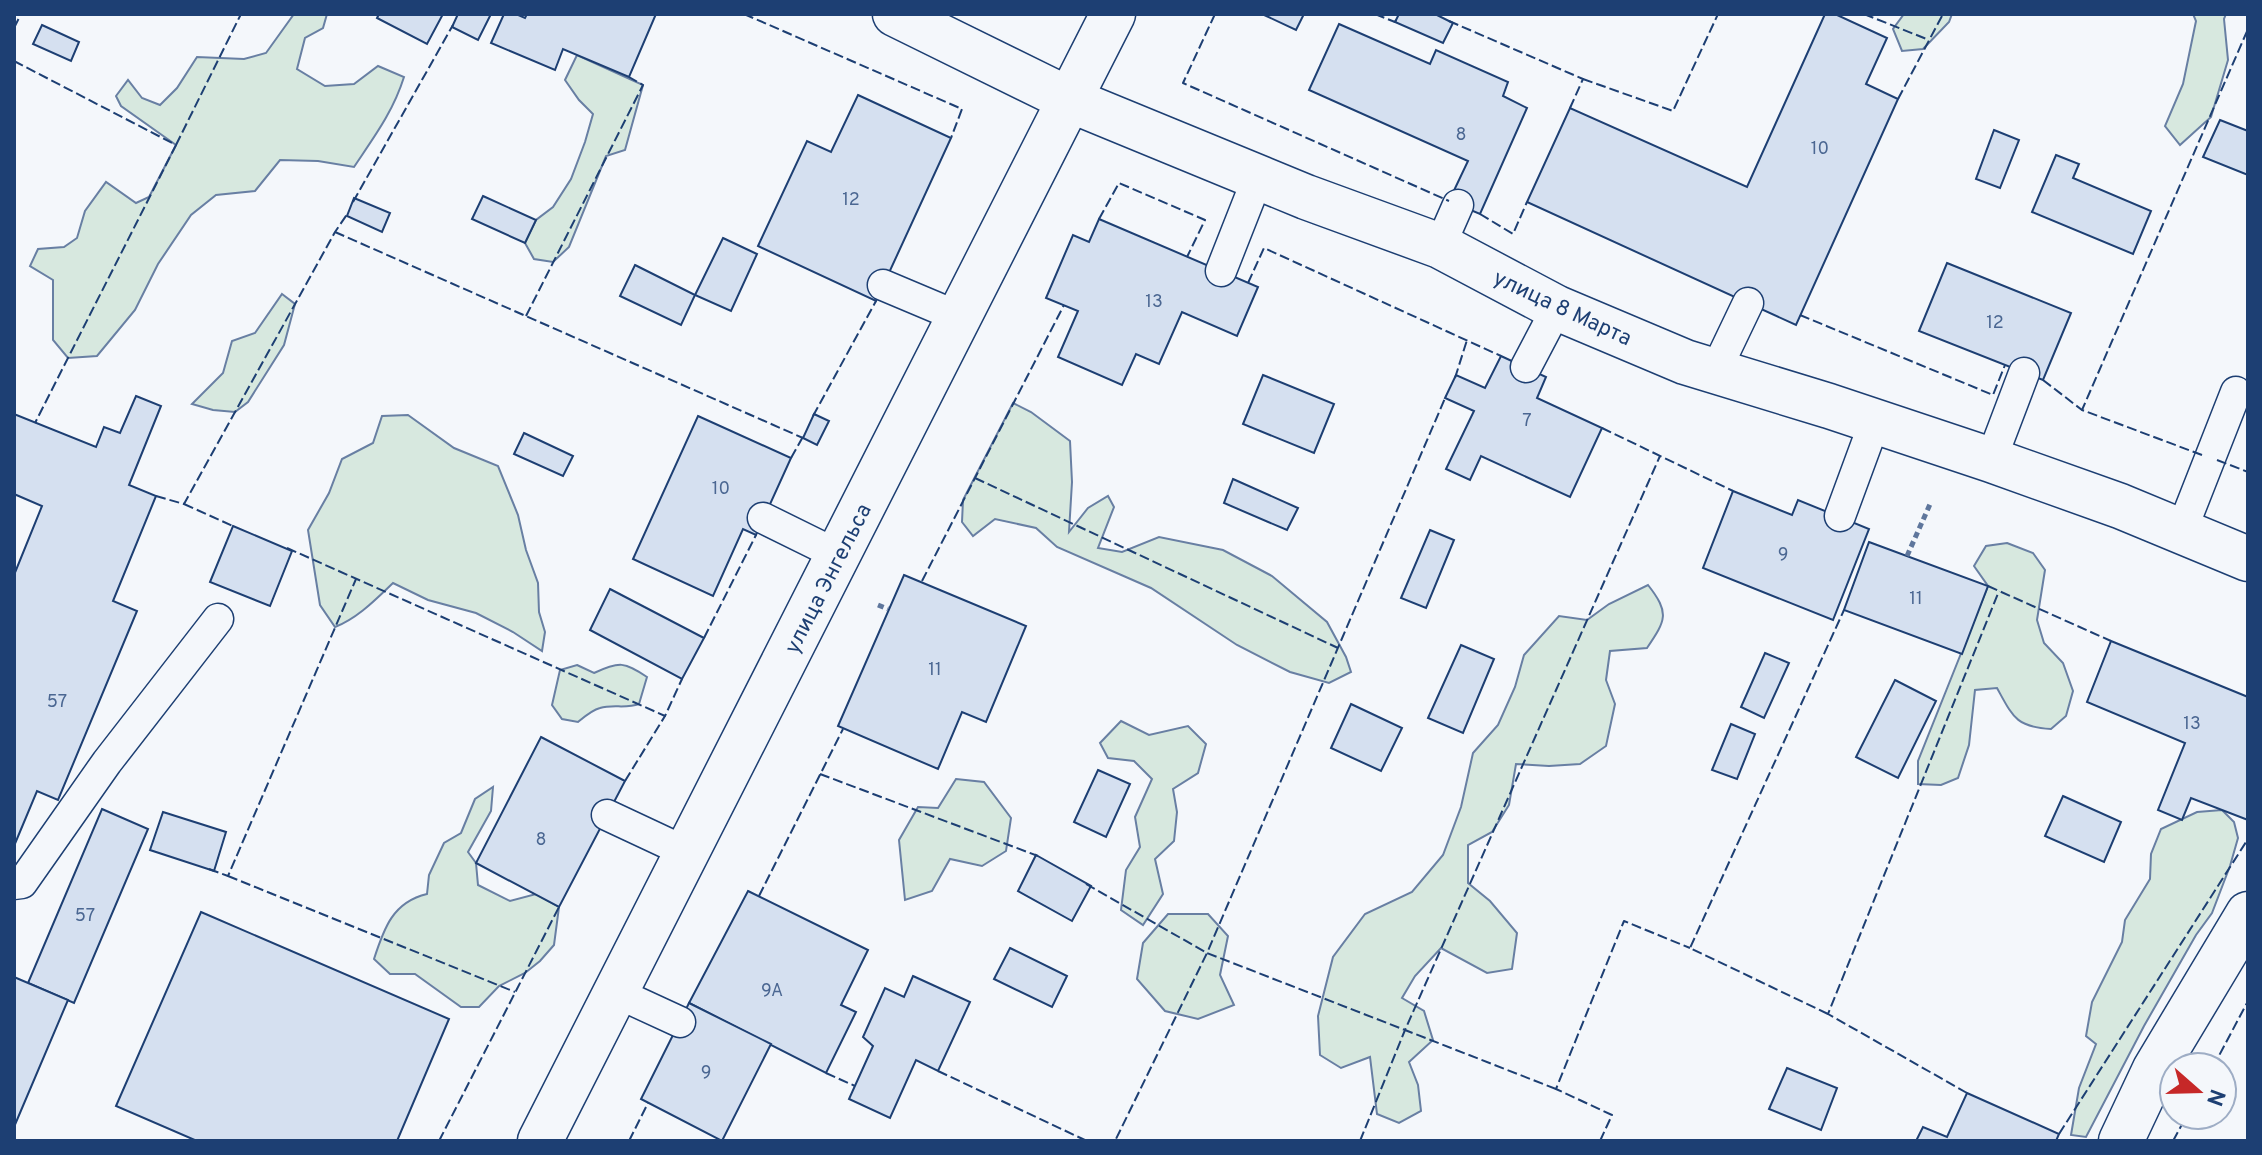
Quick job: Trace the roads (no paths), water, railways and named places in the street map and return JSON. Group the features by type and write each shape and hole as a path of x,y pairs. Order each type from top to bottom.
{"street":[{"name":"улица 8 Марта","path":"895,14 1070,100 1306,197 1440,246 1557,308 1685,362 1991,460 2120,506 2248,559"},
{"name":"улица Энгельса","path":"540,1141 1113,14"},
{"path":"2121,1141 2155,1069 2248,914"}],"lane":[{"path":"1221,271 1258,177"},
{"path":"1440,246 1458,205"},
{"path":"883,285 959,317"},
{"path":"1715,372 1748,303"},
{"path":"1526,367 1557,308"},
{"path":"1991,460 2024,373"},
{"path":"2181,532 2236,392"},
{"path":"1840,516 1875,421"},
{"path":"763,518 838,555"},
{"path":"14,884 22,883 107,762 218,619"},
{"path":"607,815 686,852"},
{"path":"615,992 680,1022"}]}
